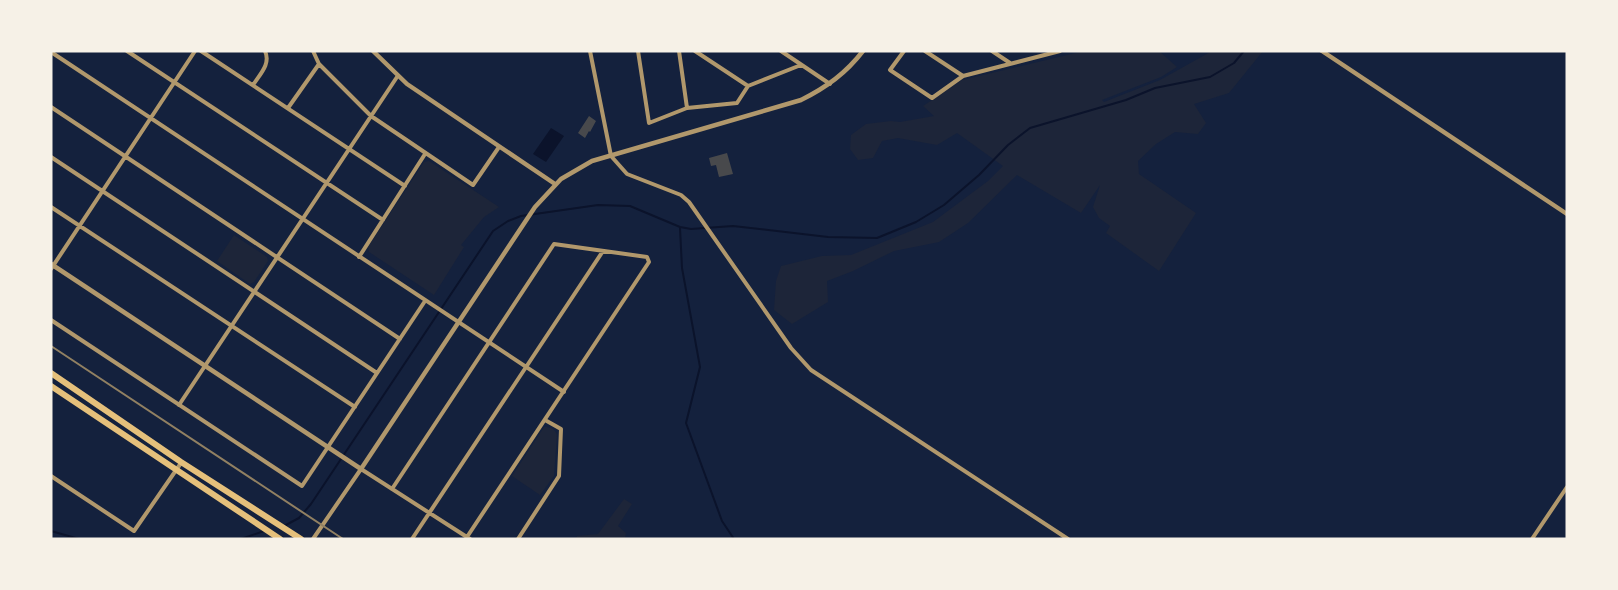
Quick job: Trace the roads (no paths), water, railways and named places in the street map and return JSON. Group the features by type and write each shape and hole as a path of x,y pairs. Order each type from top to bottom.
{"highway":[{"path":"51,373 181,462 301,539"},
{"path":"51,386 280,539"}],"street":[{"path":"127,51 383,220"},
{"path":"195,51 52,266 328,448 362,469 392,489 469,538 650,262 647,257 554,244 392,489"},
{"path":"201,51 405,186"},
{"path":"253,85 267,64 268,58 265,51"},
{"path":"313,51 320,64 371,116 473,185 499,147"},
{"path":"373,51 397,76 555,184"},
{"path":"590,51 610,156 627,174 681,195 689,202 791,348 811,370 1068,539"},
{"path":"638,51 649,123 687,108 737,104 748,86 801,65"},
{"path":"679,51 687,108"},
{"path":"695,51 748,86"},
{"path":"781,51 831,84"},
{"path":"313,539 362,469 535,207 555,184 576,169 610,156 801,100 831,84 863,51"},
{"path":"904,51 890,70 932,98 963,76 1060,51"},
{"path":"925,51 963,76"},
{"path":"992,51 1010,63"},
{"path":"1322,51 1567,214"},
{"path":"51,52 564,392"},
{"path":"288,108 320,64"},
{"path":"179,405 397,76"},
{"path":"51,108 400,339"},
{"path":"359,257 425,154"},
{"path":"51,157 377,374"},
{"path":"51,207 355,407"},
{"path":"412,539 603,251"},
{"path":"51,320 302,486 425,301"},
{"path":"518,539 559,476 561,429 545,420"},
{"path":"51,476 134,531 181,462"},
{"path":"1533,539 1567,487"}],"waterway":[{"path":"284,526 299,518 311,504 493,231 508,221 521,216 598,205 630,206 680,227 691,229 733,226 828,237 877,238 916,222 944,205 979,175 1008,145 1030,128 1126,100 1155,88 1210,77 1234,63 1244,51"},
{"path":"680,228 682,268 700,367 686,423 722,521 734,539"},
{"path":"51,531 79,539"},
{"path":"241,539 264,531"}],"railway":[{"path":"51,346 343,539"}]}
